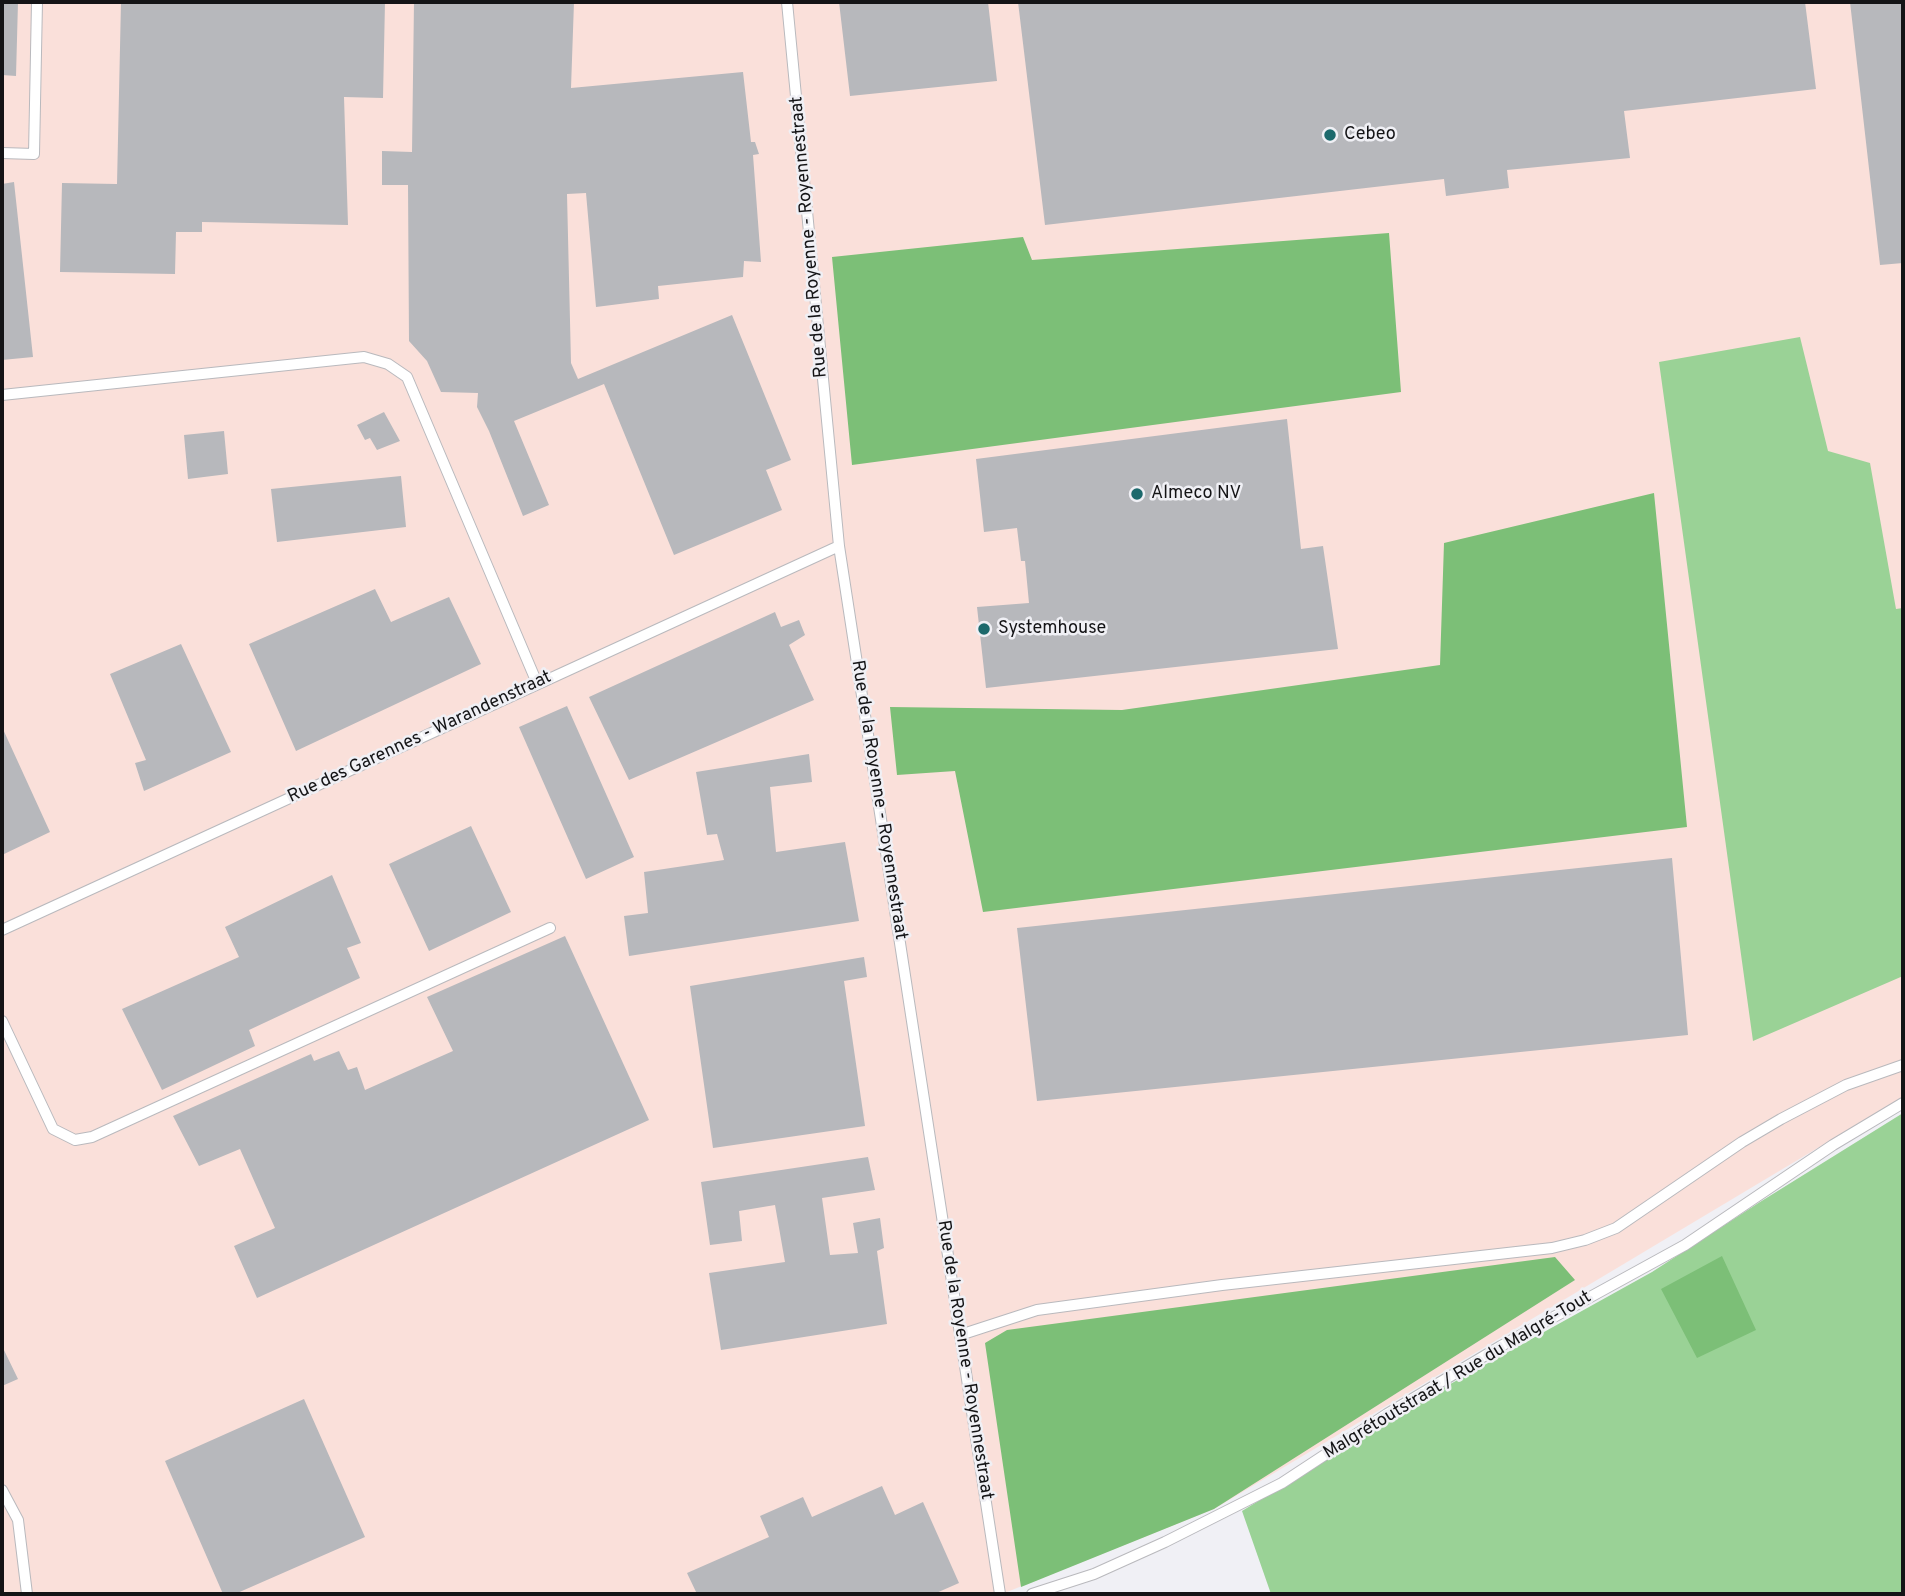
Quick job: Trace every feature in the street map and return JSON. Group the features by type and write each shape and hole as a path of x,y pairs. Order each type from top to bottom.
{"lane":[{"path":"2,153 34,154 37,2"},
{"name":"Rue de la Royenne - Royennestraat","path":"787,2 839,546 1000,1594"},
{"path":"2,395 364,357 388,364 407,377 537,683"},
{"name":"Rue des Garennes - Warandenstraat","path":"2,930 839,546"},
{"path":"2,1021 53,1129 75,1140 92,1137 550,928"},
{"path":"960,1335 1037,1310 1222,1285 1538,1249 1585,1240 1616,1228 1742,1142 1781,1119 1846,1085 1903,1065"},
{"name":"Malgrétoutstraat / Rue du Malgré-Tout","path":"1032,1594 1094,1574 1142,1553 1282,1483 1387,1414 1501,1346 1685,1245 1833,1145 1903,1103"},
{"path":"2,1490 18,1520 27,1594"}],"shaded area":[{"path":"2,2 1903,2 1903,1097 1214,1509 1002,1594 2,1594"}],"green space":[{"path":"1389,233 1401,392 852,465 832,257 1023,237 1032,260"},
{"path":"1800,337 1828,451 1870,463 1896,609 1903,608 1903,976 1753,1041 1659,362"},
{"path":"1654,493 1687,827 983,912 955,771 897,775 890,707 1122,710 1440,665 1444,543"},
{"path":"1903,1113 1903,1594 1271,1594 1242,1511 1445,1387 1652,1272"},
{"path":"1722,1256 1756,1330 1697,1358 1661,1289"},
{"path":"1555,1257 1575,1280 1214,1509 1021,1587 985,1343 1007,1330"}],"building":[{"path":"2,2 18,2 16,76 2,75"},
{"path":"121,2 385,2 383,98 344,97 348,225 202,222 202,232 176,232 175,274 60,272 62,183 117,184"},
{"path":"414,2 574,2 571,88 743,72 751,142 755,142 759,154 753,155 761,262 744,261 743,277 658,286 659,299 596,307 586,193 567,194 571,363 578,379 732,315 791,460 766,470 782,510 674,555 604,384 514,421 549,505 523,516 477,407 478,393 441,392 427,361 409,341 408,185 382,185 382,151 412,152"},
{"path":"839,2 988,2 997,81 850,96"},
{"name":"Cebeo","path":"1018,2 1805,2 1816,89 1624,111 1630,158 1507,170 1509,188 1446,196 1444,179 1045,225"},
{"path":"1850,2 1903,2 1903,263 1880,265"},
{"path":"14,182 33,357 2,360 2,184"},
{"path":"384,412 400,441 377,450 370,438 365,440 357,425"},
{"path":"1287,419 1301,549 1323,546 1338,649 986,688 977,607 1029,603 1025,561 1021,561 1017,528 984,532 976,459"},
{"path":"224,431 228,474 188,479 184,435"},
{"path":"401,476 406,527 277,542 271,489"},
{"path":"375,589 391,622 449,597 481,664 296,751 249,644"},
{"path":"775,612 781,627 799,620 805,635 789,645 814,700 629,780 589,697"},
{"path":"181,644 231,752 144,791 135,763 146,760 110,674"},
{"path":"567,706 634,857 586,879 519,727"},
{"path":"2,727 50,832 2,855"},
{"path":"809,754 812,782 770,787 776,852 845,842 859,921 629,956 624,916 648,913 644,872 724,860 717,834 707,835 696,772"},
{"path":"471,826 511,912 429,951 389,864"},
{"path":"1672,858 1688,1035 1037,1101 1017,928"},
{"path":"332,875 361,943 347,948 360,978 249,1030 255,1046 162,1090 122,1009 239,957 225,927"},
{"path":"565,936 649,1120 257,1298 234,1246 275,1228 240,1149 199,1166 173,1116 311,1054 314,1061 339,1051 348,1070 357,1067 365,1090 453,1051 427,997"},
{"path":"864,957 867,977 844,981 865,1126 713,1148 690,986"},
{"path":"868,1157 875,1190 822,1198 830,1255 858,1253 853,1223 880,1218 884,1248 877,1251 887,1324 721,1350 709,1273 785,1262 775,1205 739,1211 742,1241 710,1245 701,1182"},
{"path":"2,1346 18,1379 2,1386"},
{"path":"304,1399 365,1537 235,1594 223,1594 165,1461"},
{"path":"882,1486 895,1515 923,1502 959,1583 934,1594 697,1594 687,1573 769,1537 760,1516 803,1497 812,1517"}],"place":[{"name":"Cebeo","path":"1330,135"},
{"name":"Almeco NV","path":"1137,494"},
{"name":"Systemhouse","path":"984,629"}]}
